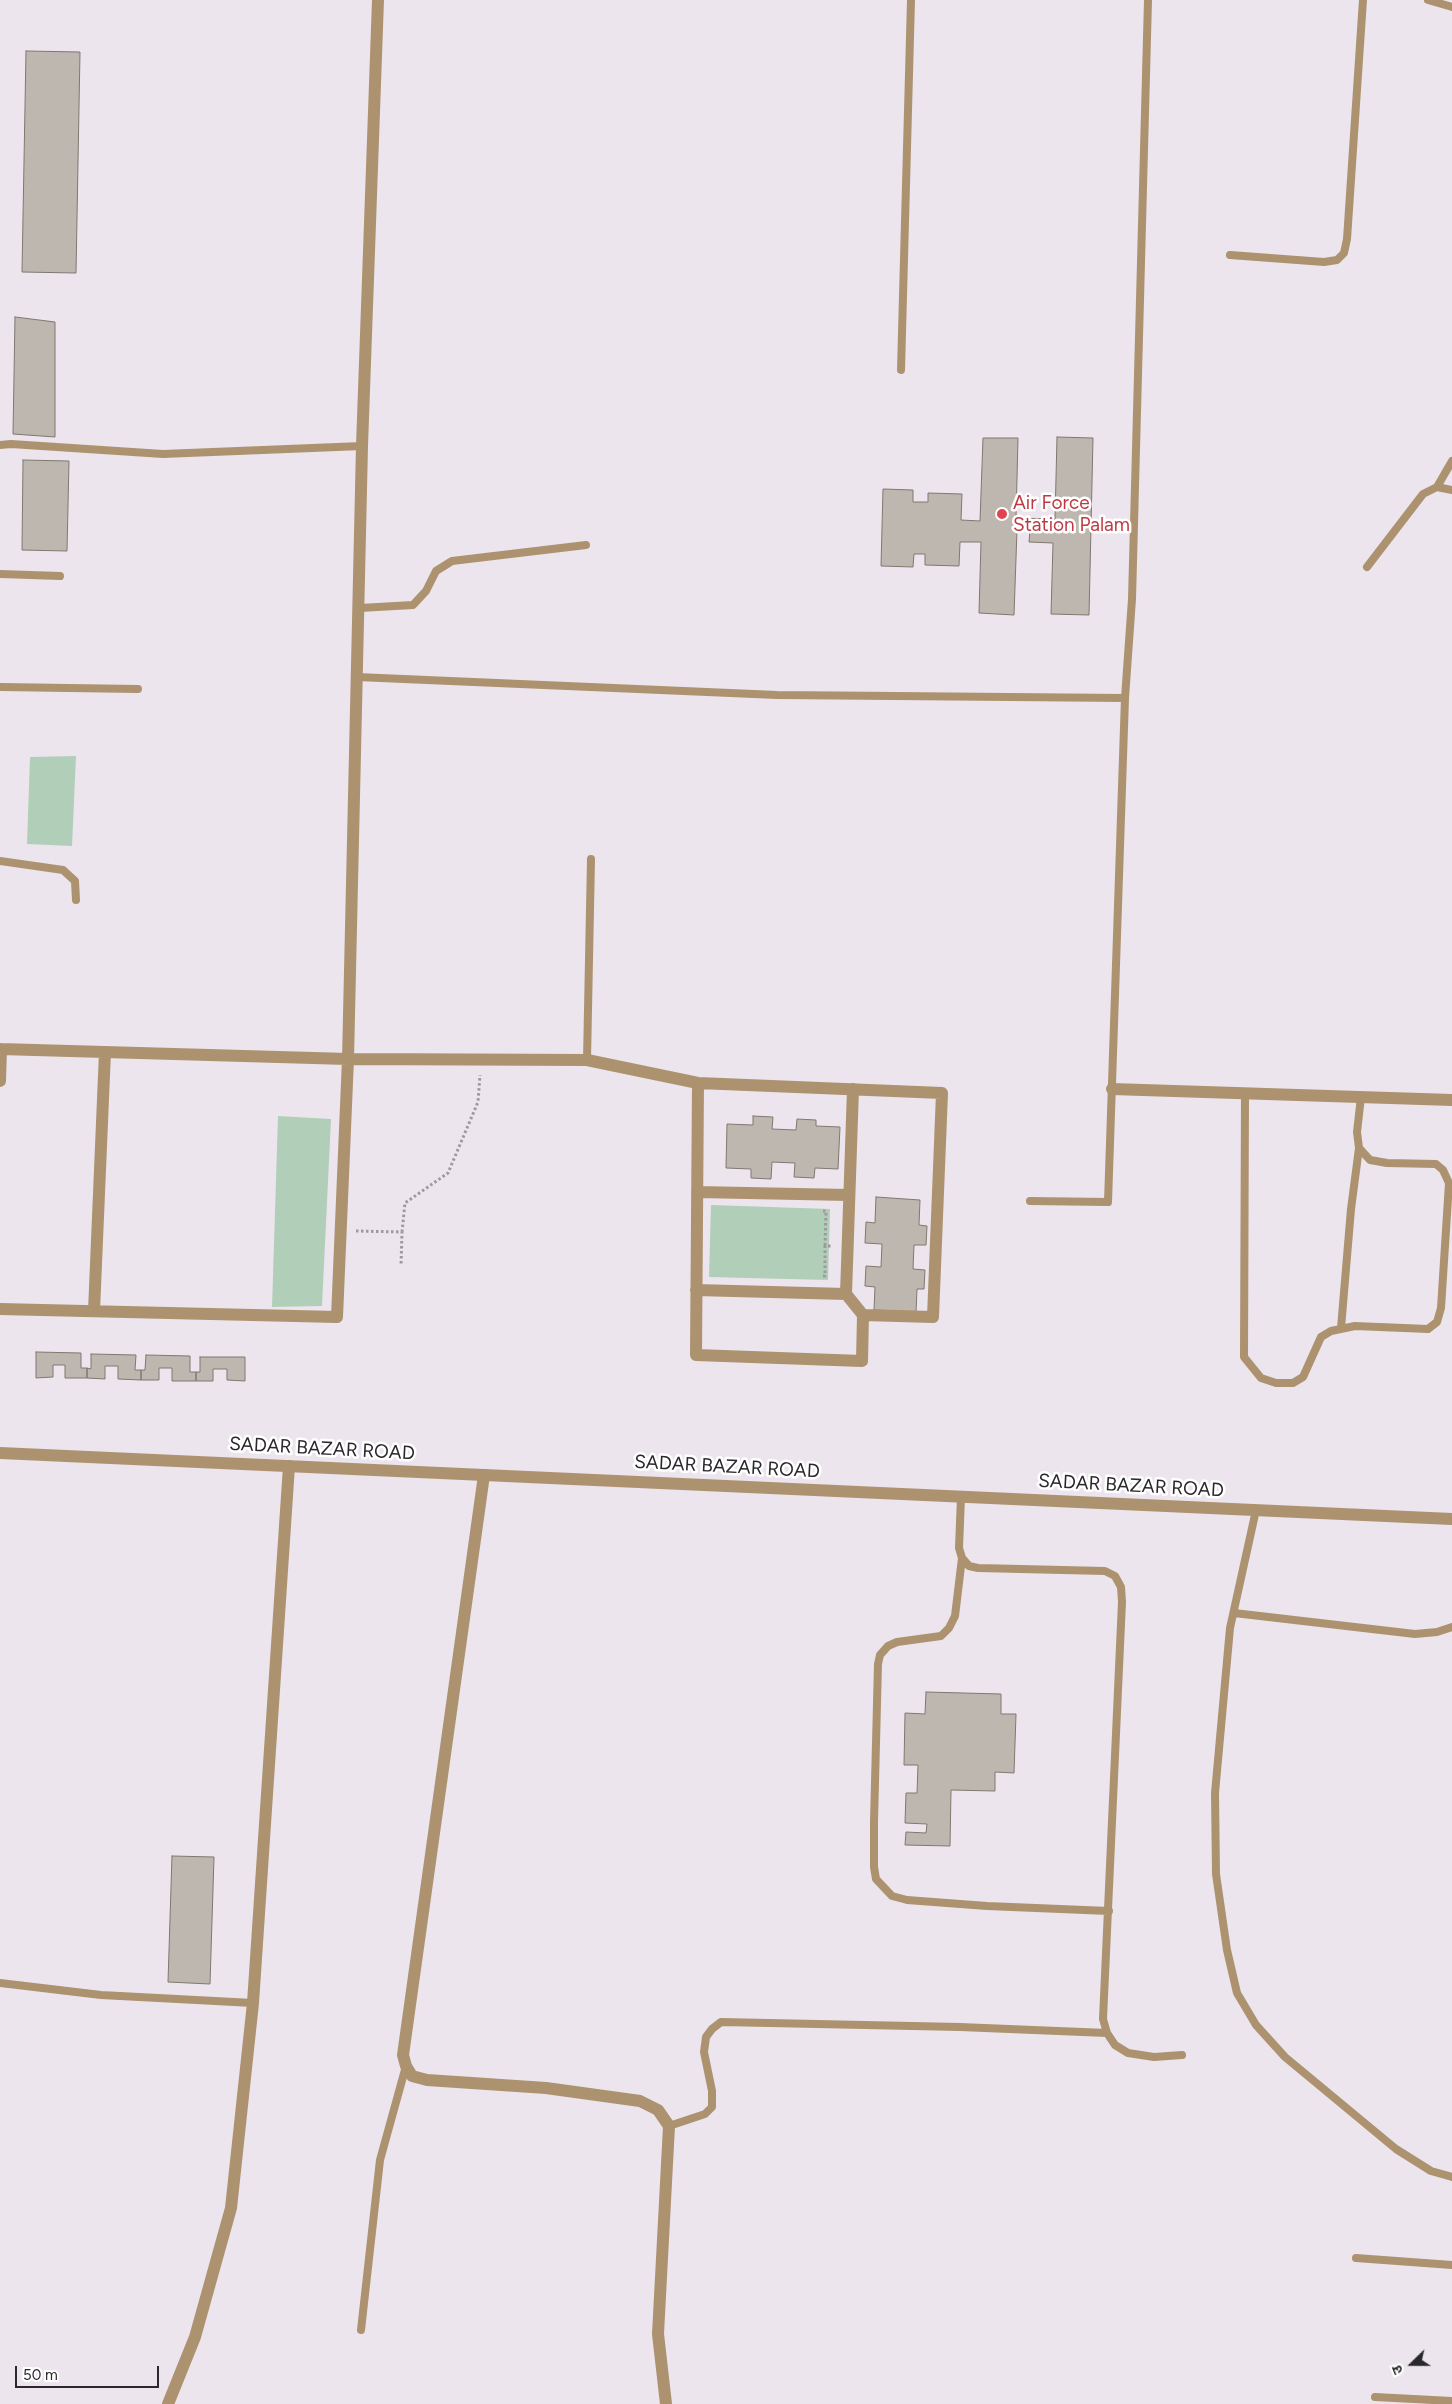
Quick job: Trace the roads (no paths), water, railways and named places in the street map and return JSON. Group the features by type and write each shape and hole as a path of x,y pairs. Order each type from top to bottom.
{"street":[{"path":"0,1309 337,1317 348,1059 360,608 362,446 378,0"},
{"path":"0,1081 1,1049 348,1059 587,1060 698,1083 942,1093 934,1316 863,1315"},
{"path":"94,1311 105,1052"},
{"path":"698,1083 696,1355 862,1361 863,1315 846,1294 853,1089"},
{"path":"1112,1089 1452,1100"},
{"path":"697,1192 849,1195"},
{"path":"696,1290 846,1294"},
{"name":"SADAR BAZAR ROAD","path":"0,1453 1452,1518"},
{"path":"168,2404 196,2337 231,2208 253,2004 289,1466"},
{"path":"484,1475 403,2056 412,2076 427,2080 546,2088 640,2101 658,2110 669,2126 658,2334 666,2404"}],"lane":[{"path":"901,370 912,0"},
{"path":"1030,1201 1108,1202 1125,698 1132,599 1148,0"},
{"path":"1230,255 1324,262 1337,260 1344,253 1347,239 1363,0"},
{"path":"1428,0 1452,7"},
{"path":"0,445 11,444 163,454 362,446"},
{"path":"1367,567 1423,494 1437,487 1452,461"},
{"path":"1437,487 1452,490"},
{"path":"360,608 413,605 426,591 436,571 452,561 586,545"},
{"path":"0,574 60,576"},
{"path":"358,677 777,695 1125,698"},
{"path":"0,687 138,689"},
{"path":"587,1060 591,859"},
{"path":"0,861 63,870 75,880 76,900"},
{"path":"1244,1094 1244,1357 1261,1378 1276,1383 1293,1383 1303,1376 1309,1368 1315,1347 1321,1337 1331,1331 1355,1326 1428,1329 1437,1322 1441,1308 1449,1183 1443,1170 1436,1164 1370,1160 1360,1148"},
{"path":"1341,1328 1351,1209 1360,1148 1357,1132 1361,1097"},
{"path":"961,1497 959,1548 962,1558 955,1616 949,1628 941,1636 897,1642 888,1646 880,1655 878,1664 874,1822 874,1867 876,1879 892,1896 907,1900 987,1906 1109,1911"},
{"path":"1256,1510 1230,1628 1215,1793 1216,1874 1227,1950 1237,1993 1256,2025 1291,2062 1396,2150 1431,2171 1452,2177"},
{"path":"962,1558 969,1566 978,1568 1105,1571 1115,1576 1121,1587 1122,1602 1109,1911 1102,2019 1106,2033 1116,2046 1128,2053 1154,2056 1182,2056"},
{"path":"1234,1612 1415,1634 1437,1632 1452,1627"},
{"path":"0,1983 101,1995 253,2004"},
{"path":"669,2126 705,2114 712,2107 712,2092 704,2052 706,2037 721,2022 960,2027 1106,2033"},
{"path":"361,2330 380,2160 406,2066"},
{"path":"1356,2258 1452,2265"},
{"path":"1375,2397 1452,2401"}],"place":[{"name":"Air Force Station Palam","path":"1002,514"}]}
